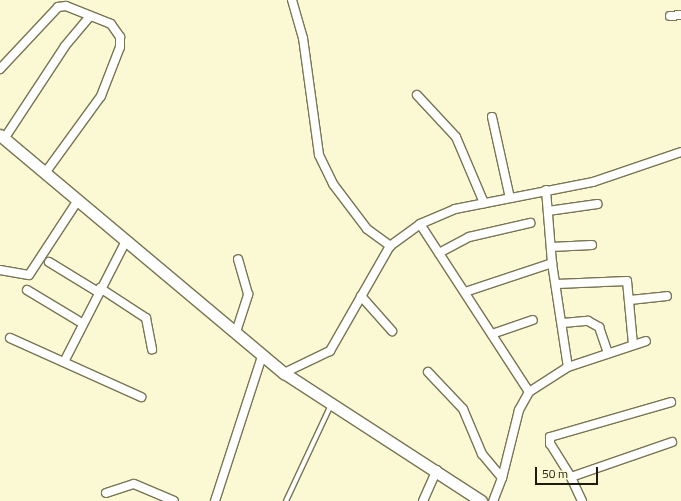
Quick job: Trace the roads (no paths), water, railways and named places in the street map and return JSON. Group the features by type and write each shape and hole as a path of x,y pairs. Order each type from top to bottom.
{"main road":[{"path":"2,137 284,373 437,470 481,501"}],"street":[{"path":"292,0 303,38 319,155 333,184 367,229 390,246"},
{"path":"0,69 58,7 66,6 117,29 120,47 102,96 45,173"},
{"path":"670,16 681,15"},
{"path":"2,137 65,46 90,16"},
{"path":"417,95 456,137 484,203"},
{"path":"492,117 510,198"},
{"path":"284,373 330,352 390,246 420,224 455,209 593,182 681,152"},
{"path":"546,190 552,262 563,323 568,367"},
{"path":"0,270 29,275 78,200"},
{"path":"548,211 598,204"},
{"path":"439,253 469,237 530,223"},
{"path":"420,224 529,392"},
{"path":"65,360 82,323 126,241"},
{"path":"551,247 592,245"},
{"path":"236,332 248,294 238,259"},
{"path":"50,262 146,318 152,349"},
{"path":"465,292 552,262"},
{"path":"557,284 624,280 628,284 633,345"},
{"path":"27,290 82,323"},
{"path":"361,296 392,331"},
{"path":"630,300 667,296"},
{"path":"492,334 533,320"},
{"path":"563,323 588,321 599,327 608,353"},
{"path":"10,338 65,360 141,397"},
{"path":"493,501 502,478 519,410 529,392 568,367 646,341"},
{"path":"215,501 262,356"},
{"path":"428,372 463,409 482,454 502,478"},
{"path":"582,501 572,476 550,444 550,437 671,402"},
{"path":"572,476 672,442"},
{"path":"424,501 437,470"},
{"path":"106,493 134,484 174,501"}],"lane":[{"path":"286,501 331,404"}]}
